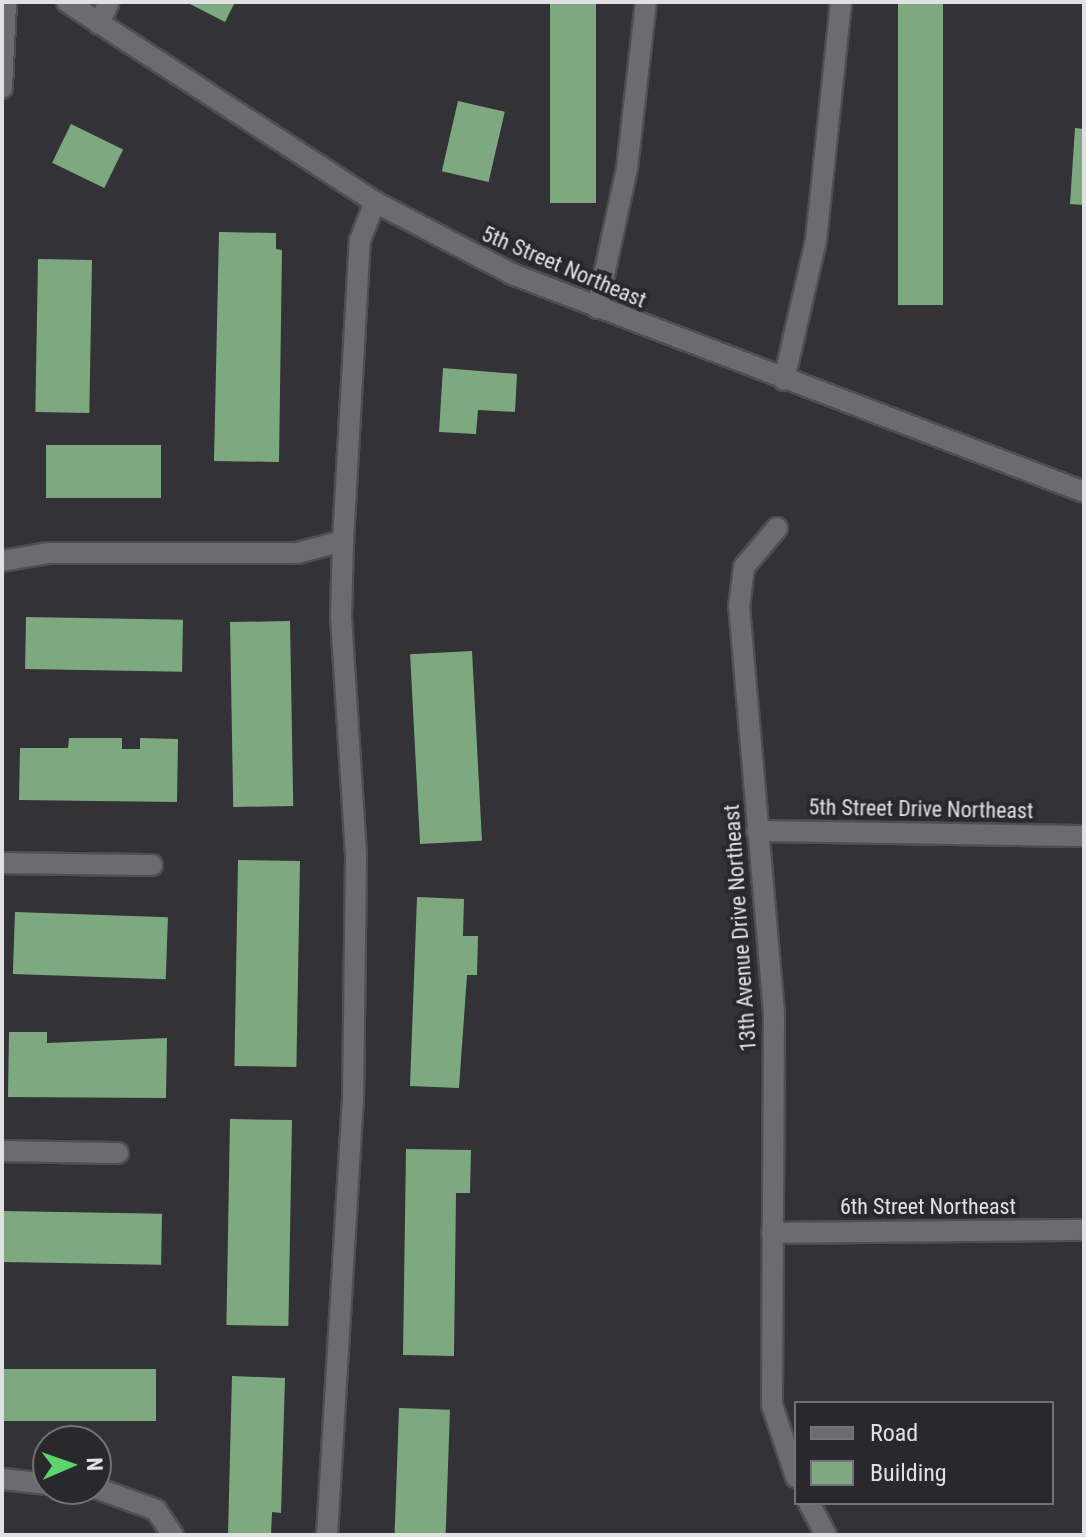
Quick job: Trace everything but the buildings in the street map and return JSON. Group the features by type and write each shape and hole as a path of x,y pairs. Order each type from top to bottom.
{"street":[{"path":"2,88 6,2"},
{"name":"5th Street Northeast","path":"67,2 375,202 512,274 1084,492"},
{"path":"99,24 109,2"},
{"path":"597,308 627,168 646,2"},
{"path":"784,380 816,240 841,2"},
{"path":"327,1535 353,1103 356,855 341,617 343,541 360,240 375,202"},
{"name":"13th Avenue Drive Northeast","path":"777,528 744,567 739,589 774,1013 772,1405 794,1471"},
{"path":"2,561 49,553 297,553 343,541"},
{"name":"5th Street Drive Northeast","path":"757,831 1084,836"},
{"path":"2,863 152,865"},
{"path":"2,1151 118,1153"},
{"name":"6th Street Northeast","path":"772,1233 1084,1230"},
{"path":"2,1479 32,1482"},
{"path":"112,1494 156,1510 173,1535"},
{"path":"810,1505 826,1535"}]}
